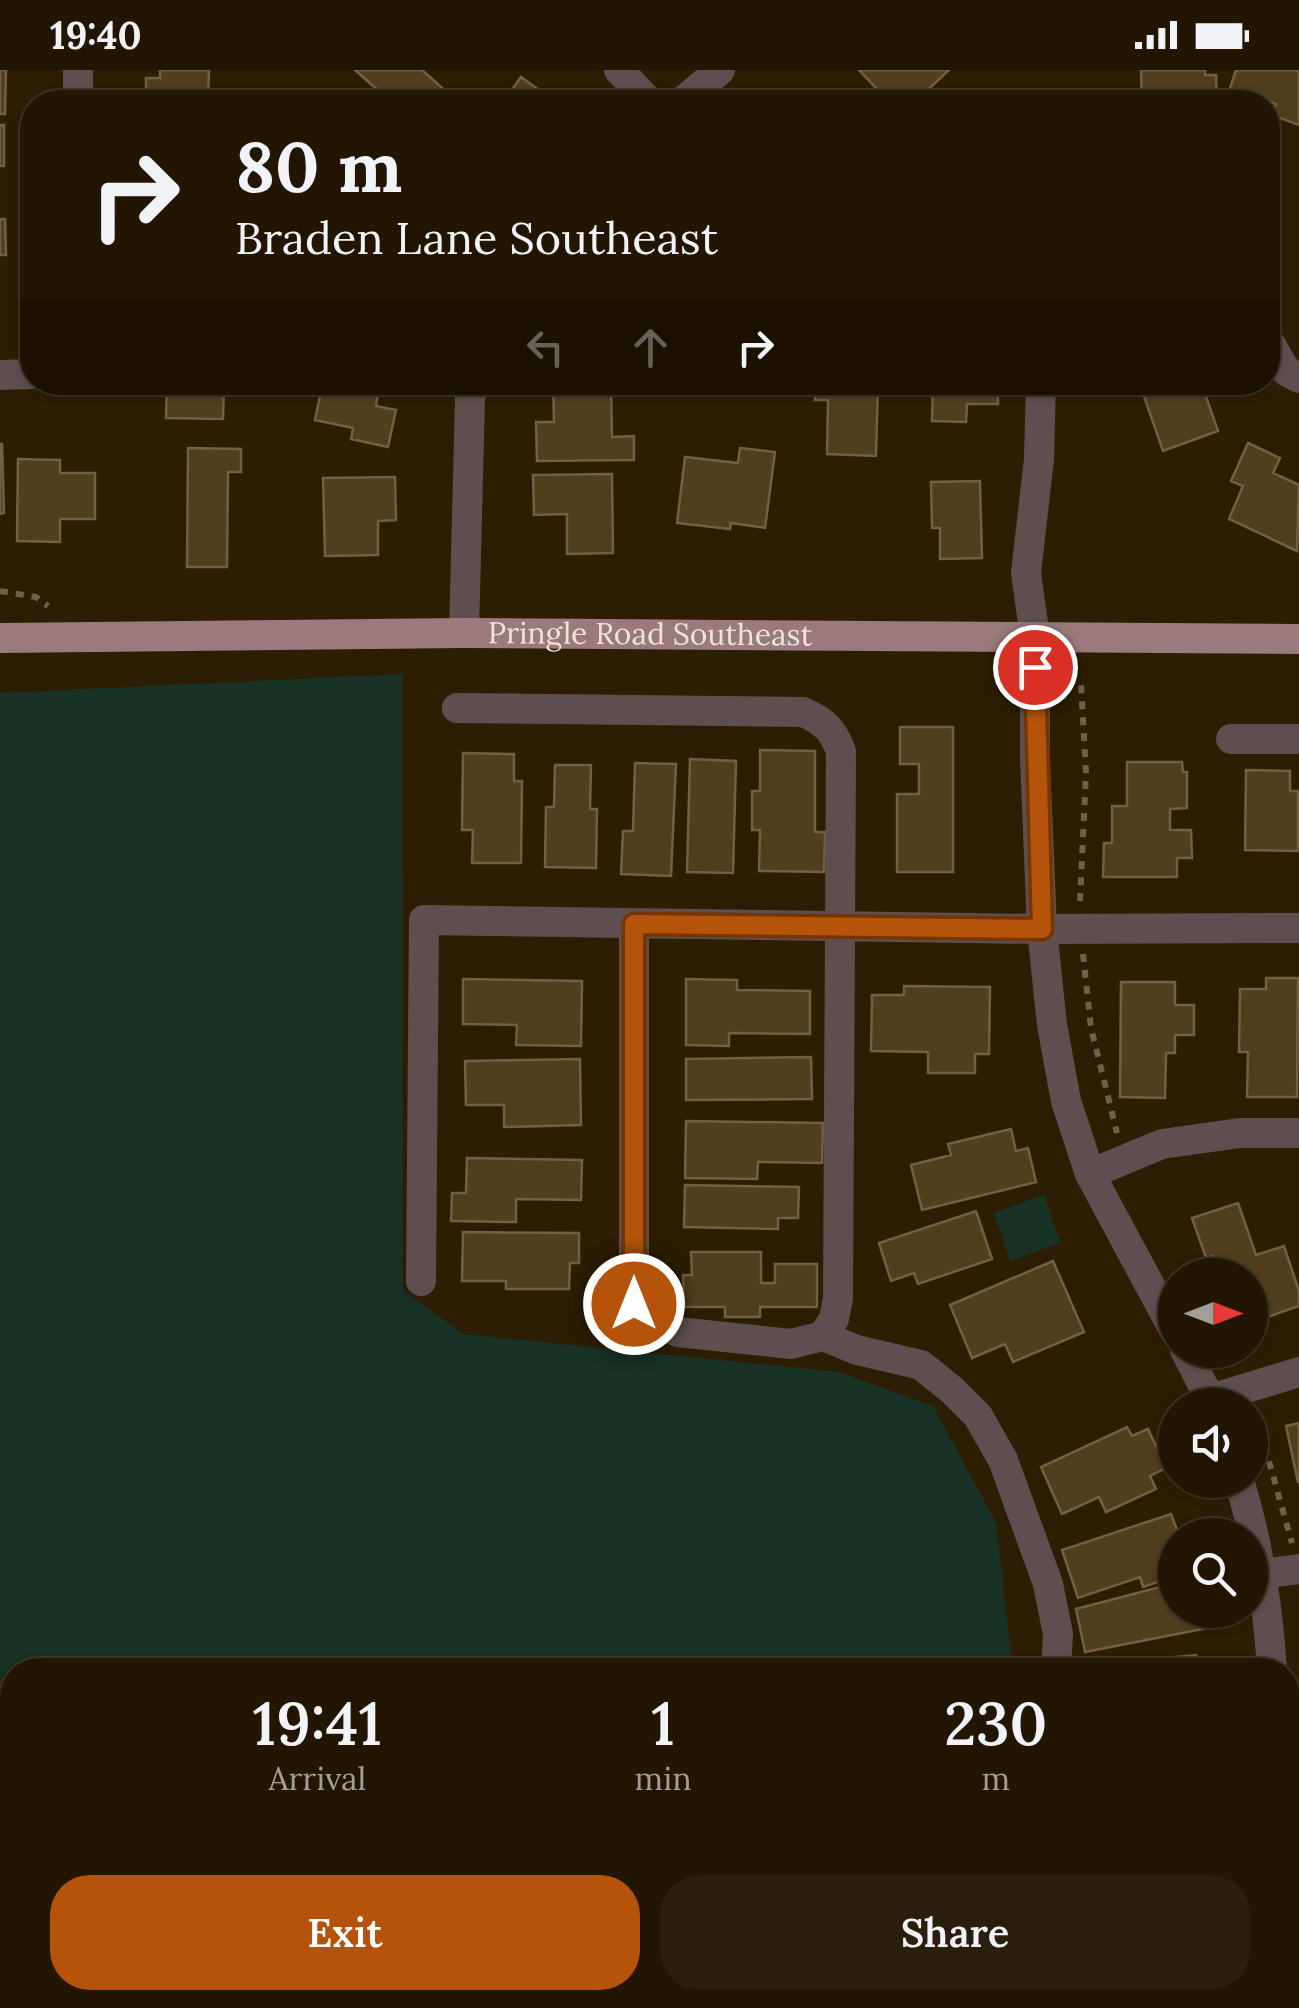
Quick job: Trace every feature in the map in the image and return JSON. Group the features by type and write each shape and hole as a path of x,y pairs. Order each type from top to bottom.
{"main road":[{"name":"Pringle Road Southeast","path":"0,638 464,633 1299,639"}],"street":[{"path":"619,70 638,90"},
{"path":"696,90 720,70"},
{"path":"1280,360 1286,370 1299,378"},
{"path":"464,633 471,395"},
{"path":"1040,395 1039,459 1026,572 1035,637 1042,929 1052,1024 1066,1101 1090,1174 1158,1300"},
{"path":"456,708 803,712 820,719 834,734 841,751 838,1298 834,1320 823,1336"},
{"path":"1231,739 1299,739"},
{"path":"420,1281 424,920 1042,929 1299,928"},
{"path":"634,924 634,1304 653,1321 678,1332 792,1344 823,1336 856,1350 920,1365 952,1390 978,1416 1002,1460 1048,1584 1058,1634 1057,1658"},
{"path":"1090,1174 1162,1144 1240,1133 1299,1133"},
{"path":"1253,1388 1299,1372"},
{"path":"1268,1572 1297,1564"},
{"path":"1268,1611 1271,1658"}],"path":[{"path":"1081,684 1086,773 1080,853 1081,907"},
{"path":"1082,946 1091,1028 1120,1144"},
{"path":"1268,1462 1297,1564"}],"green space":[{"path":"402,674 403,1291 464,1334 839,1372 933,1406 996,1522 1012,1658 0,1658 0,693"},
{"path":"1044,1195 1060,1243 1010,1261 994,1213"}],"building":[{"path":"0,70 6,70 5,114 0,114"},
{"path":"160,70 209,70 208,90 146,90 146,78 160,78"},
{"path":"355,70 422,70 444,90 378,90"},
{"path":"859,70 949,70 928,90 878,90"},
{"path":"1141,70 1205,70 1205,75 1216,75 1217,90 1142,90"},
{"path":"1236,70 1299,70 1299,125 1280,118 1280,90 1230,88"},
{"path":"521,77 539,90 512,90"},
{"path":"0,125 4,125 4,166 0,166"},
{"path":"0,219 5,219 6,255 0,255"},
{"path":"167,395 224,395 223,419 166,418"},
{"path":"320,395 378,395 376,406 396,410 388,447 351,439 353,428 315,420"},
{"path":"553,395 611,395 612,437 634,436 634,460 537,461 536,422 554,422"},
{"path":"815,395 878,395 876,456 827,454 828,400 815,400"},
{"path":"933,395 998,395 998,404 967,404 966,422 932,421"},
{"path":"1144,395 1206,395 1218,431 1163,451"},
{"path":"1248,443 1280,458 1273,473 1299,485 1297,551 1229,519 1243,486 1231,481"},
{"path":"0,444 4,513 0,514"},
{"path":"188,448 241,449 241,472 228,472 227,567 187,567"},
{"path":"740,448 775,452 765,528 731,523 730,529 677,523 685,457 738,463"},
{"path":"18,459 60,460 60,473 95,473 95,519 60,519 60,542 17,541"},
{"path":"612,474 613,553 567,554 567,514 534,515 533,475"},
{"path":"395,477 396,520 378,521 378,555 325,556 323,478"},
{"path":"980,481 982,558 940,559 940,528 932,528 931,482"},
{"path":"900,727 953,727 953,872 897,872 897,794 919,794 919,764 900,764"},
{"path":"760,750 815,751 815,832 825,832 824,872 759,871 760,830 752,830 752,791 760,791"},
{"path":"463,753 514,754 514,781 522,781 521,863 472,863 473,830 462,830"},
{"path":"690,759 736,761 733,873 687,872"},
{"path":"1127,762 1182,762 1183,772 1187,772 1187,808 1170,809 1170,830 1191,830 1192,858 1177,858 1177,877 1103,877 1104,843 1112,843 1112,806 1127,806"},
{"path":"635,763 676,764 671,876 621,874 623,831 633,831"},
{"path":"555,765 591,765 590,809 597,809 596,868 545,867 546,807 554,807"},
{"path":"1246,770 1290,771 1290,791 1298,791 1298,851 1245,850"},
{"path":"1266,978 1298,978 1297,1097 1247,1097 1248,1052 1239,1052 1240,989 1266,989"},
{"path":"463,979 582,981 581,1046 516,1045 517,1025 463,1024"},
{"path":"686,979 737,980 737,990 810,991 810,1034 729,1033 729,1046 686,1045"},
{"path":"1121,982 1175,982 1175,1005 1194,1005 1194,1035 1175,1035 1175,1053 1166,1053 1165,1098 1120,1097"},
{"path":"904,986 990,987 989,1054 975,1054 975,1073 928,1073 928,1052 871,1051 872,995 904,995"},
{"path":"811,1057 812,1099 686,1100 686,1059"},
{"path":"580,1059 581,1125 504,1127 504,1105 466,1105 465,1061"},
{"path":"686,1121 823,1123 822,1163 758,1162 757,1179 685,1178"},
{"path":"1011,1129 1016,1151 1028,1148 1036,1182 922,1210 911,1165 951,1155 948,1144"},
{"path":"467,1158 582,1160 581,1200 516,1199 516,1222 451,1221 452,1193 466,1193"},
{"path":"685,1185 799,1187 798,1218 778,1218 778,1229 684,1227"},
{"path":"1238,1203 1256,1255 1284,1246 1299,1291 1299,1306 1268,1317 1268,1258 1206,1258 1192,1218"},
{"path":"976,1211 992,1259 918,1284 914,1273 891,1281 879,1243"},
{"path":"463,1232 579,1233 579,1263 570,1263 569,1289 506,1289 506,1281 462,1281"},
{"path":"691,1252 761,1252 761,1283 775,1283 775,1264 817,1264 817,1307 760,1307 760,1317 725,1317 725,1307 684,1307 683,1275 692,1275"},
{"path":"1053,1261 1084,1332 1013,1362 1005,1344 972,1358 950,1305"},
{"path":"1299,1423 1299,1482 1298,1482 1286,1426"},
{"path":"1127,1427 1132,1436 1148,1429 1158,1451 1158,1472 1150,1476 1156,1489 1106,1512 1099,1497 1062,1514 1041,1467"},
{"path":"1158,1518 1158,1582 1143,1587 1140,1577 1078,1598 1062,1550"},
{"path":"1158,1587 1158,1628 1208,1628 1085,1652 1076,1609"}],"route":[{"path":"634,1304 634,924 1042,929 1035,667"}]}
